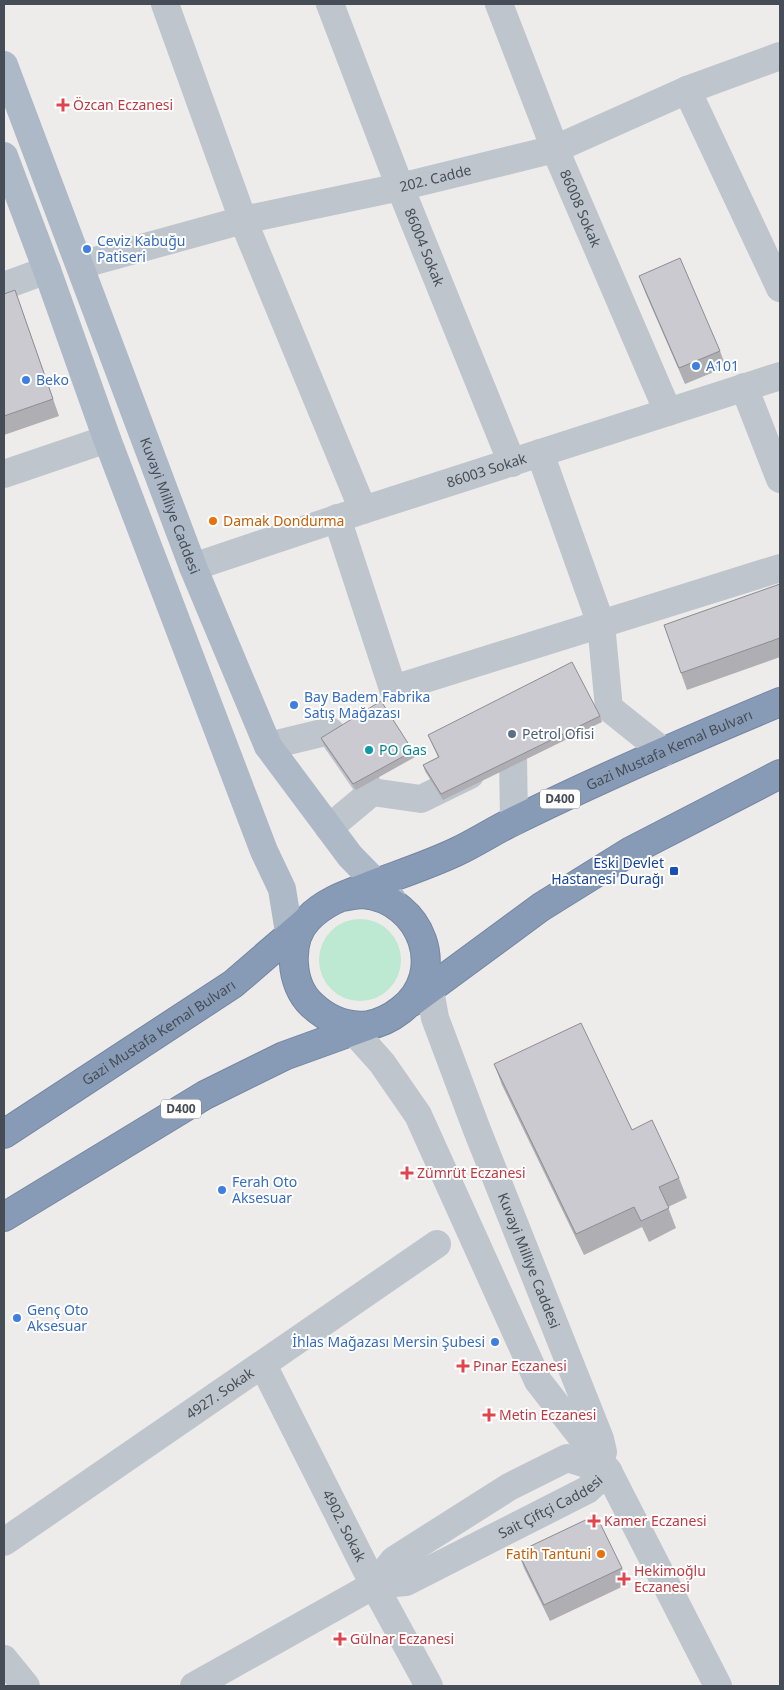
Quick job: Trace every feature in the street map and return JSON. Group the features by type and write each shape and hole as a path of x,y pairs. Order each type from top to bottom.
{"highway":[{"name":"Gazi Mustafa Kemal Bulvarı","path":"341,897 458,851 514,821 664,752 780,702"},
{"path":"421,986 424,944 416,925 402,909 383,898 362,894 341,897 322,906 298,929 294,963 298,985 310,1003 327,1018 357,1027 391,1018 421,986 631,851 780,774"},
{"name":"Gazi Mustafa Kemal Bulvarı","path":"4,1134 233,984 298,929"},
{"name":"D400","path":"4,1217 205,1095 284,1056 357,1027"}],"main road":[{"name":"Kuvayi Milliye Caddesi","path":"4,65 193,567 268,746 350,856 402,909"},
{"path":"4,156 107,439 264,851 298,929"}],"street":[{"path":"165,4 243,220 363,510"},
{"name":"86004 Sokak","path":"330,4 400,187 512,463"},
{"name":"86008 Sokak","path":"499,4 555,149 668,412"},
{"name":"202. Cadde","path":"80,265 243,220 400,187 555,149 688,90 780,56"},
{"path":"688,90 780,288"},
{"path":"4,286 47,270"},
{"name":"86003 Sokak","path":"193,567 338,518 780,376"},
{"path":"744,387 780,479"},
{"path":"4,474 107,439"},
{"path":"540,453 601,624 609,708 664,752"},
{"path":"338,518 393,689 780,568"},
{"path":"583,721 609,708"},
{"path":"268,746 330,730 372,792 421,799 540,742"},
{"path":"513,754 514,821"},
{"path":"329,828 372,792"},
{"name":"Kuvayi Milliye Caddesi","path":"421,986 600,1439 608,1470"},
{"name":"Kuvayi Milliye Caddesi","path":"357,1027 418,1115 538,1381 608,1470 718,1686"},
{"name":"4927. Sokak","path":"4,1542 437,1244"},
{"name":"4902. Sokak","path":"263,1365 374,1585 428,1686"},
{"name":"Sait Çiftçi Caddesi","path":"194,1686 374,1585 394,1560 509,1487 567,1458 608,1470"},
{"name":"Sait Çiftçi Caddesi","path":"374,1585 406,1582 587,1490 608,1470"},
{"path":"4,1659 26,1686"}],"green space":[{"path":"360,919 376,922 389,931 398,944 401,960 398,976 389,989 376,998 360,1001 344,998 331,989 322,976 319,960 322,944 331,931 344,922"}],"building":[{"path":"680,258 720,351 679,368 639,276"},
{"path":"15,290 53,399 4,416 4,294"},
{"path":"780,584 780,638 681,673 664,625"},
{"path":"572,662 600,716 441,794 423,765 439,757 428,735"},
{"name":"PO Gas","path":"381,701 413,751 353,784 321,738"},
{"path":"581,1023 632,1130 652,1120 679,1178 659,1187 669,1208 641,1221 634,1207 576,1234 494,1064"},
{"path":"596,1515 622,1568 544,1605 518,1552"}],"place":[{"name":"Özcan Eczanesi","path":"63,105"},
{"name":"Ceviz Kabuğu Patiseri","path":"87,249"},
{"name":"A101","path":"696,366"},
{"name":"Beko","path":"26,380"},
{"name":"Damak Dondurma","path":"213,521"},
{"name":"Bay Badem Fabrika Satış Mağazası","path":"294,705"},
{"name":"Petrol Ofisi","path":"512,734"},
{"name":"PO Gas","path":"369,750"},
{"name":"Eski Devlet Hastanesi Durağı","path":"674,871"},
{"name":"Zümrüt Eczanesi","path":"407,1173"},
{"name":"Ferah Oto Aksesuar","path":"222,1190"},
{"name":"Genç Oto Aksesuar","path":"17,1318"},
{"name":"İhlas Mağazası Mersin Şubesi","path":"495,1342"},
{"name":"Pınar Eczanesi","path":"463,1366"},
{"name":"Metin Eczanesi","path":"489,1415"},
{"name":"Kamer Eczanesi","path":"594,1521"},
{"name":"Fatih Tantuni","path":"601,1554"},
{"name":"Hekimoğlu Eczanesi","path":"624,1579"},
{"name":"Gülnar Eczanesi","path":"340,1639"}]}
